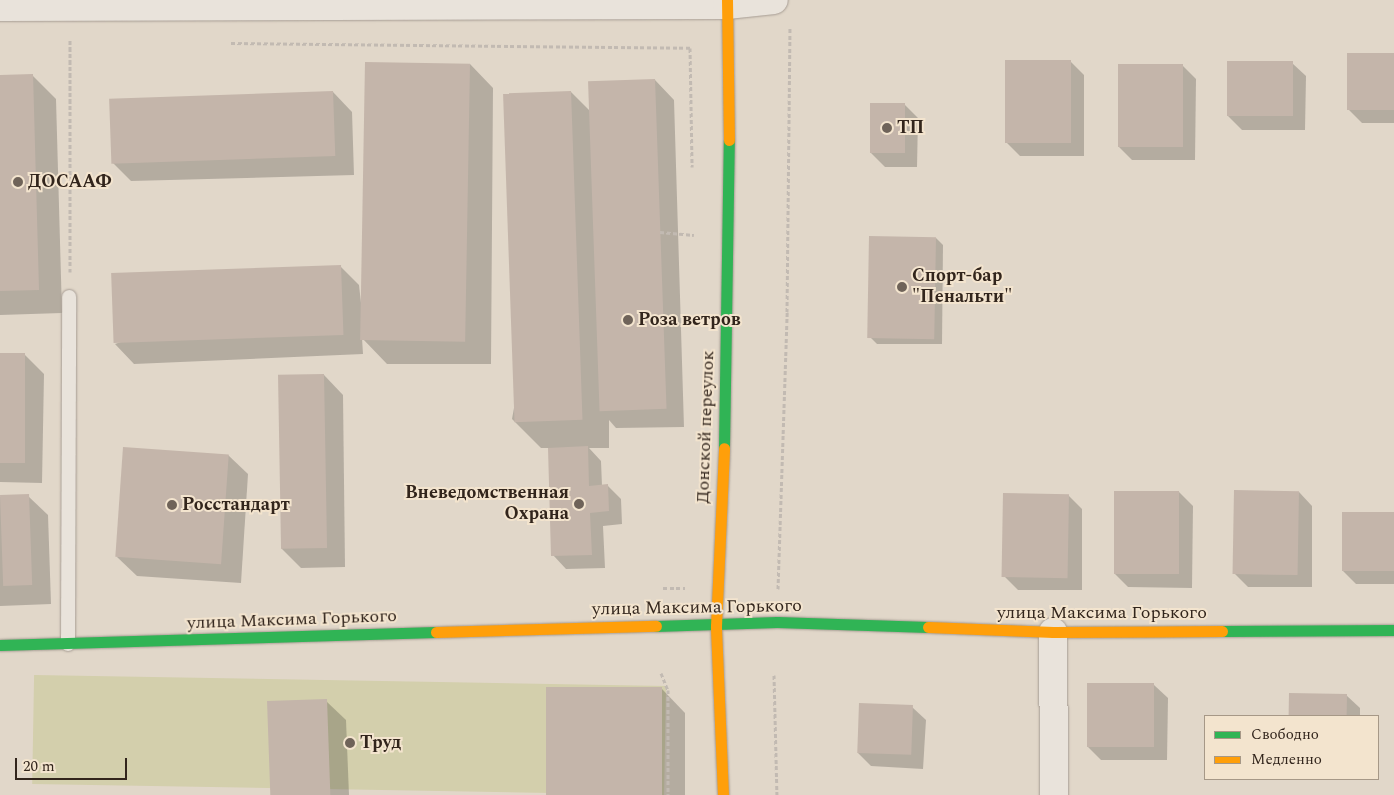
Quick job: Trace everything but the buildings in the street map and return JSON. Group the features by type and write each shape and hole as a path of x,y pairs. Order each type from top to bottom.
{"street":[{"path":"0,7 41,3 70,7 727,3 782,10"},
{"name":"Донской переулок","path":"723,795 716,626 725,416 730,64 727,3"},
{"name":"улица Максима Горького","path":"0,645 716,626 776,622 1054,632 1394,630"},
{"path":"1054,632 1054,795"}],"lane":[{"path":"68,644 69,297"}],"path":[{"path":"69,297 70,7"},
{"path":"777,596 787,312 782,10"},
{"path":"70,41 80,41"},
{"path":"220,42 690,48 692,176"},
{"path":"694,225 694,245"},
{"path":"660,232 694,235"},
{"path":"663,588 692,588"},
{"path":"661,673 668,690 668,795"},
{"path":"774,676 777,795"}],"shaded area":[{"name":"Труд","path":"34,675 666,686 664,795 32,784"}],"traffic: fast":[{"path":"724,448 729,140"},
{"path":"656,626 777,622 928,627"},
{"path":"1222,631 1394,630"},
{"path":"0,645 436,632"}],"traffic: slow":[{"path":"727,0 729,140"},
{"path":"723,795 716,626 724,448"},
{"path":"436,632 656,626"},
{"path":"928,627 1053,632 1222,631"}],"place":[{"name":"ТП","path":"887,128"},
{"name":"ДОСААФ","path":"18,182"},
{"name":"Спорт-бар \"Пенальти\"","path":"902,287"},
{"name":"Роза ветров","path":"628,320"},
{"name":"Вневедомственная Охрана","path":"579,504"},
{"name":"Росстандарт","path":"172,505"},
{"name":"Труд","path":"350,743"}]}
